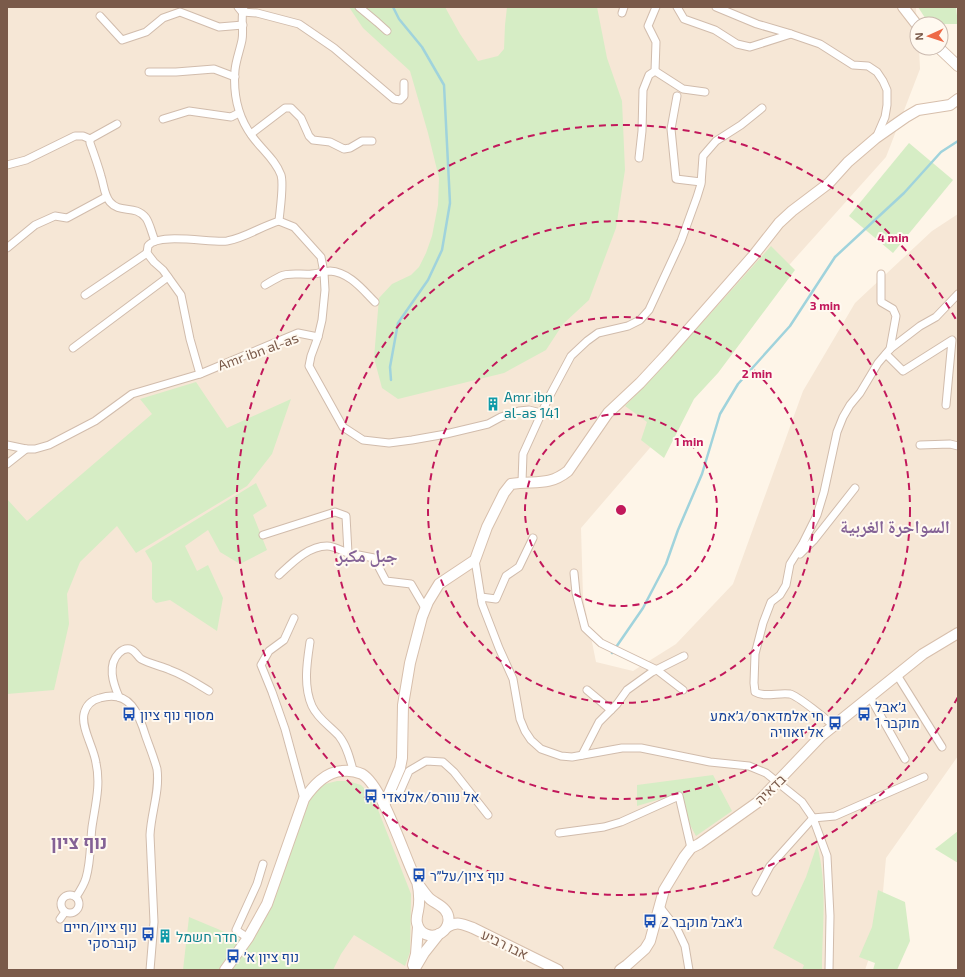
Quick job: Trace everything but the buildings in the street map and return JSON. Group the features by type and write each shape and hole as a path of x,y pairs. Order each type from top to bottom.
{"street":[{"path":"359,7 387,32"},
{"path":"639,158 643,90 649,75 655,70 656,42 648,26 656,7"},
{"path":"677,7 684,19 715,30 737,44 750,47 792,34"},
{"path":"716,7 757,24 820,44 853,65 868,66 877,72 883,80 887,90 887,105 885,117 876,138"},
{"path":"903,7 910,16"},
{"path":"279,221 282,186 281,176 275,161 251,134 240,117 236,100 235,77 243,33 242,9 300,24 334,48 394,99 400,100 404,96 404,83"},
{"path":"100,16 122,40 146,32 163,18 180,12 219,28 243,25"},
{"path":"947,56 958,66"},
{"path":"149,72 176,72 214,69 235,77"},
{"path":"655,70 683,89 705,92"},
{"path":"677,96 671,129 676,180 701,182"},
{"path":"829,970 830,916 827,856 813,818 802,802 766,773 749,766 710,762 641,748 622,748 572,757 552,754 541,749 531,740 520,719 513,679 482,604 475,560 487,527 504,493 511,484 522,482 549,482 568,471 608,413 666,355 753,256 778,223 829,183 848,162 876,138 918,110 950,105 958,99"},
{"path":"251,134 285,108 291,108 301,118 309,136 313,140 330,142 344,149 350,148 362,141 372,140"},
{"path":"522,482 523,454 541,413 572,356 587,341 598,333 628,326 640,320 649,310 681,241 697,197 701,182 703,156 716,141 741,125 762,108"},
{"path":"163,119 189,111 231,117 240,114"},
{"path":"90,139 117,124"},
{"path":"7,165 26,160 75,136 83,136 90,139"},
{"path":"90,139 106,197 111,204 120,209 132,209 141,213 147,220 155,241"},
{"path":"7,248 35,225 55,216 67,218 106,197"},
{"path":"86,295 147,252 148,247 155,241 164,239 227,241 279,221 294,227 321,257 325,290 322,320 318,337"},
{"path":"147,252 150,258 163,270 181,295 190,339 200,374"},
{"path":"265,285 286,274 307,274 329,271 337,272 348,277 363,289 375,302"},
{"path":"881,274 881,302 893,309 896,316 888,351 903,371 952,340 946,405"},
{"path":"73,348 168,277"},
{"path":"834,726 792,695 782,693 758,694 756,692 754,683 755,654 763,623 771,602 780,595 786,585 790,564 803,543 817,515 824,492 837,432 850,406 860,393 878,363 888,351 920,326 936,317 958,294"},
{"name":"Amr ibn al-as","path":"7,445 35,448 50,445 95,421 132,394 200,374 298,334 318,337 309,366 343,427 363,440 389,443 412,440 480,426 519,411 529,410 541,413"},
{"path":"920,445 950,444 958,446"},
{"path":"7,464 26,448"},
{"path":"790,564 814,540 855,488"},
{"path":"263,535 335,512 346,516 348,553"},
{"path":"481,596 496,599 506,576 519,567 533,538"},
{"path":"279,575 314,548 328,546 348,553 374,558 386,581 411,584 425,608"},
{"path":"384,805 400,768 402,758 403,705 410,663 425,608 439,584 475,560"},
{"path":"574,573 576,593 585,628 601,643 657,670 683,690"},
{"path":"294,618 284,640 269,651 261,665 285,729 304,799"},
{"name":"בדאיה","path":"620,970 639,956 650,941 664,890 684,857 692,848 758,802 821,736 923,654 958,633"},
{"path":"310,642 306,665 307,686 312,706 325,724 339,737 349,755 352,770"},
{"path":"119,697 112,675 112,665 119,653 123,650 129,649 134,651 140,659 188,678 208,691"},
{"path":"582,755 599,722 617,704 627,690 637,681 684,656"},
{"path":"897,675 942,747"},
{"path":"588,690 611,710"},
{"path":"76,897 86,878 90,857 92,826 98,787 97,765 84,725 84,713 87,705 92,700 101,697 119,697 131,704 137,712 157,769 158,777 151,824 154,922 150,970"},
{"path":"870,697 905,759"},
{"path":"389,793 399,794 409,770 426,761 443,762 454,772 488,815"},
{"path":"225,970 248,938 267,904 304,799 310,790 328,775 336,771 352,770 363,775 372,784 384,805 417,881 419,892 418,912 416,917 418,927 413,970"},
{"path":"756,892 770,866 813,818 835,816 924,777"},
{"path":"559,833 616,824 679,796 692,848"},
{"path":"248,938 236,930 257,884 263,864"},
{"name":"אבו רביע","path":"417,881 425,893 440,906 474,928 558,970"},
{"path":"68,895 76,897 80,902 77,911 72,914 65,912 61,908 62,900 68,895"},
{"path":"413,970 439,934 447,927 448,917 440,906 428,904 418,912"},
{"path":"660,906 677,929 685,946 689,970"},
{"path":"60,919 65,912"},
{"name":"אבו רביע","path":"447,927 454,923 474,928"},
{"path":"418,927 421,931 430,936 439,934"}],"shaded area":[{"path":"7,7 916,7 916,16 909,16 909,56 919,56 920,69 886,157 773,283 698,392 581,528 583,597 596,662 633,671 676,644 733,584 803,391 855,303 932,231 958,214 958,756 886,858 880,926 865,970 7,970"}],"green space":[{"path":"349,7 445,7 460,34 478,61 498,56 504,49 507,7 597,7 607,58 622,101 625,170 616,228 589,300 563,324 546,350 504,373 398,399 382,388 374,358 379,298 392,284 411,275 419,267 426,253 432,236 438,205 439,178 410,71 363,28"},
{"path":"918,7 956,7 958,24 949,24 949,16 924,16"},
{"path":"909,143 953,180 893,253 849,216"},
{"path":"771,246 795,270 718,373 694,399 664,458 641,440 647,422 625,406 659,371"},
{"path":"196,382 227,428 291,399 272,454 247,486 136,553 117,526 80,562 67,594 69,624 54,690 7,694 7,499 27,521 152,414 140,399"},
{"path":"256,483 267,506 253,515 267,550 240,564 220,552 208,530 185,546 197,571 208,565 223,598 217,631 170,600 156,603 152,599 152,563 145,551"},
{"path":"713,775 732,811 696,836 674,795 637,806 637,785"},
{"path":"337,781 348,781 361,785 373,797 411,894 410,952 405,966 354,935 341,954 333,970 229,970 283,861 306,810 308,801 314,791 321,785"},
{"path":"958,831 958,863 935,849"},
{"path":"817,845 822,876 824,907 822,970 802,970 804,965 773,948 806,877"},
{"path":"878,890 905,902 910,941 897,970 873,970 875,963 859,957 872,927"},
{"path":"189,917 240,940 218,970 183,970"}],"waterway":[{"path":"391,380 390,367 398,323 428,280 442,250 450,203 444,85 422,47 399,19 393,7"},
{"path":"612,653 643,608 666,564 678,530 702,474 720,414 738,384 790,326 835,257 904,193 941,152 958,141"}],"place":[{"name":"Amr ibn al-as 141","path":"493,404"},
{"name":"מסוף נוף ציון","path":"129,714"},
{"name":"ג׳אבל מוקבר 1","path":"864,714"},
{"name":"חי אלמדארס/ג׳אמע אל זאוויה","path":"835,723"},
{"name":"אל נוורס/אלנאדי","path":"371,796"},
{"name":"נוף ציון/על״ר","path":"419,875"},
{"name":"ג׳אבל מוקבר 2","path":"650,921"},
{"name":"נוף ציון/חיים קוברסקי","path":"148,934"},
{"name":"חדר חשמל","path":"165,936"},
{"name":"נוף ציון א׳","path":"233,956"}],"district":[{"name":"السواحرة الغربية","path":"895,526"},
{"name":"جبل مكبر","path":"367,555"},
{"name":"נוף ציון","path":"79,842"}]}
